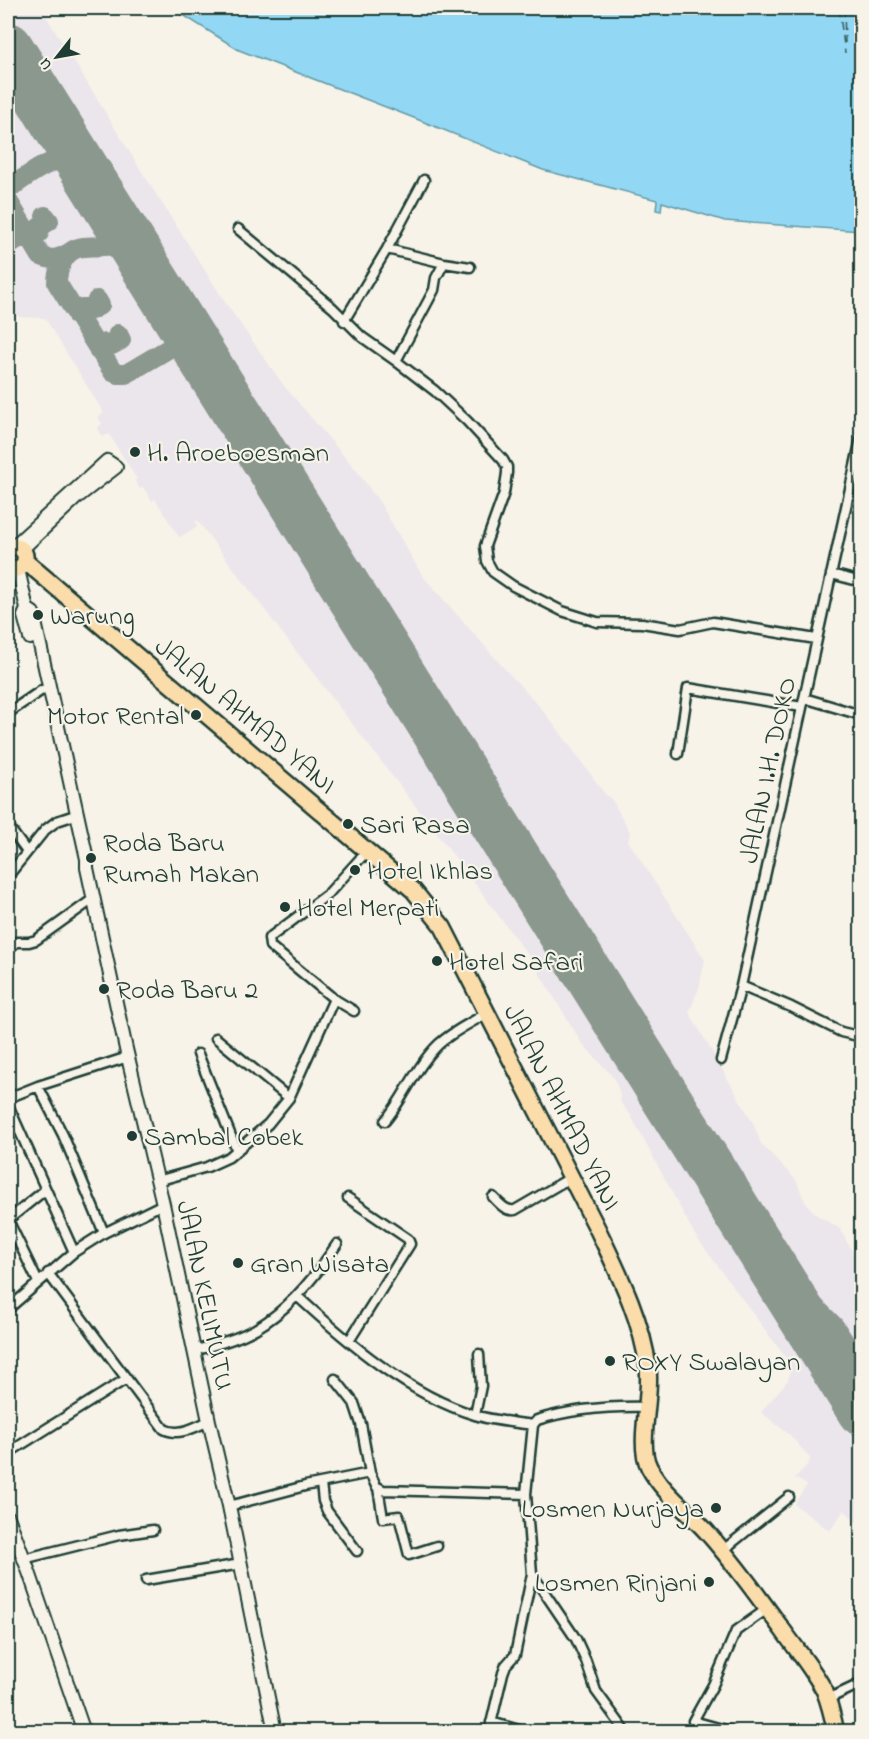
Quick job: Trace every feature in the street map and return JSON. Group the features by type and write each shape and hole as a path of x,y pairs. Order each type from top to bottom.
{"highway":[{"name":"JALAN AHMAD YANI","path":"14,560 367,851 413,890 434,914 451,939 608,1252 636,1318 650,1381 644,1442 646,1461 667,1490 723,1551 815,1677 828,1699 836,1731"}],"street":[{"path":"344,321 387,249 424,180"},
{"path":"238,229 333,308 362,338 435,391 503,460 507,467 504,493 485,546 487,561 493,572 513,586 562,611 597,622 642,623 680,629 713,622 816,639"},
{"path":"387,249 470,267"},
{"path":"396,361 434,290 436,278 444,263"},
{"name":"JALAN I.H. DOKO","path":"722,1060 741,986 831,574 857,480 861,434"},
{"path":"74,815 24,616 27,609 14,560 48,519 76,498 111,464"},
{"path":"831,574 861,582"},
{"path":"27,609 33,613 74,815"},
{"path":"678,754 688,688 803,702 861,713"},
{"path":"8,713 42,690"},
{"path":"8,874 45,830 57,820 74,815"},
{"name":"JALAN KELIMUTU","path":"74,815 81,861 87,868 163,1204 209,1422 230,1506 275,1731"},
{"path":"8,826 27,852"},
{"path":"354,1011 334,999 270,946 269,938 328,894 367,851"},
{"path":"8,950 16,942 36,940 93,899"},
{"path":"741,986 842,1032 861,1037"},
{"path":"157,1181 207,1167 229,1157 268,1124 289,1098 334,999"},
{"path":"385,1121 432,1052 447,1038 487,1013"},
{"path":"216,1038 289,1098"},
{"path":"198,1054 237,1152"},
{"path":"8,1098 128,1057"},
{"path":"39,1086 67,1142 104,1233"},
{"path":"8,1106 74,1252"},
{"path":"493,1197 507,1209 515,1210 570,1178"},
{"path":"38,1282 8,1220 45,1190"},
{"path":"348,1198 408,1239 410,1244 349,1341"},
{"path":"8,1307 74,1252 104,1233 163,1204"},
{"path":"194,1351 244,1335 266,1321 297,1296 337,1244"},
{"path":"48,1273 164,1429 180,1433 209,1422"},
{"path":"297,1296 372,1359 439,1401 475,1415 534,1425"},
{"path":"475,1415 481,1376 479,1354"},
{"path":"8,1453 126,1379"},
{"path":"335,1379 354,1403 361,1424 370,1473 378,1488 383,1518 399,1516 410,1555 437,1546"},
{"path":"485,1731 490,1728 506,1665 515,1655 532,1574 526,1494 534,1425 537,1420 581,1410 648,1407"},
{"path":"230,1506 370,1473"},
{"path":"321,1483 323,1501 327,1511 357,1551"},
{"path":"378,1488 526,1494"},
{"path":"723,1551 789,1497"},
{"path":"8,1517 84,1731"},
{"path":"23,1559 118,1534 153,1530"},
{"path":"146,1580 241,1564"},
{"path":"532,1574 576,1640 596,1691 626,1731"},
{"path":"732,1731 693,1721 713,1686 735,1632 767,1609"},
{"path":"828,1699 861,1683"},
{"path":"491,1722 526,1731"}],"shaded area":[{"path":"8,8 41,8 227,305 284,386 356,470 380,503 422,575 538,705 604,793 612,800 630,832 628,841 705,960 699,988 689,1012 753,1123 761,1144 796,1180 805,1202 811,1209 840,1229 856,1259 852,1287 862,1293 861,1526 844,1510 830,1531 794,1504 807,1485 795,1478 809,1463 810,1458 791,1436 761,1412 788,1380 791,1370 786,1358 695,1235 630,1114 621,1103 614,1078 582,1043 528,955 464,869 197,520 195,522 197,527 179,537 155,499 152,501 143,487 140,489 135,481 137,479 109,434 102,437 97,428 102,424 98,417 104,413 45,318 19,317 8,300"}],"water":[{"path":"172,8 861,8 861,231 725,221 662,202 661,211 656,210 657,200 543,170 239,50"}],"ferry route":[{"path":"839,8 845,53"},
{"path":"844,8 845,43"}],"taxiway":[{"path":"54,160 61,148 62,135"},
{"path":"8,189 35,171 54,162 73,161 82,166"},
{"path":"8,201 41,256 55,259 69,253"},
{"path":"29,236 35,236 39,233 40,227 49,221 45,216"},
{"path":"8,246 22,238 32,241"},
{"path":"138,255 121,246 78,248 65,257 58,272 57,283 113,372 126,374 173,346 189,345 199,353"},
{"path":"77,316 82,309 91,310 100,305 97,300"},
{"path":"173,346 182,335 181,324"},
{"path":"99,351 105,343 112,345 121,340 118,334"},
{"path":"765,1257 834,1326 862,1369"},
{"path":"853,1397 854,1414 862,1420"}],"runway":[{"path":"8,47 862,1411"}],"place":[{"name":"H. Aroeboesman","path":"135,452"},
{"name":"Warung","path":"38,615"},
{"name":"Motor Rental","path":"196,715"},
{"name":"Sari Rasa","path":"348,824"},
{"name":"Roda Baru Rumah Makan","path":"91,858"},
{"name":"Hotel Ikhlas","path":"355,870"},
{"name":"Hotel Merpati","path":"285,907"},
{"name":"Hotel Safari","path":"437,961"},
{"name":"Roda Baru 2","path":"104,989"},
{"name":"Sambal Cobek","path":"132,1136"},
{"name":"Gran Wisata","path":"238,1263"},
{"name":"ROXY Swalayan","path":"610,1361"},
{"name":"Losmen Nurjaya","path":"716,1508"},
{"name":"Losmen Rinjani","path":"709,1582"}]}
